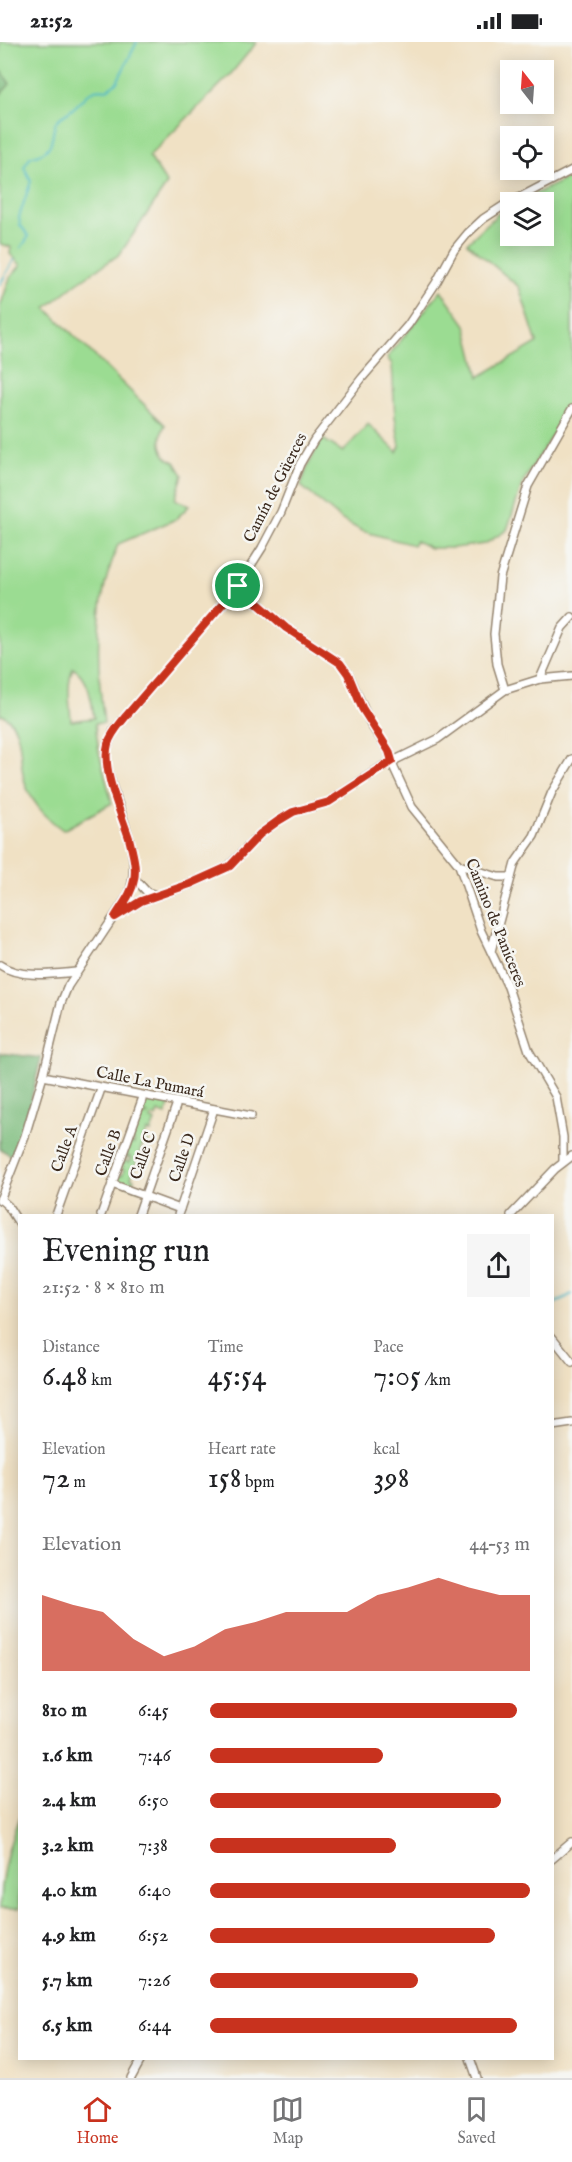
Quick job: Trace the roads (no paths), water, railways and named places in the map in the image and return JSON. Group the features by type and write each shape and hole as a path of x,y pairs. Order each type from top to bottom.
{"street":[{"name":"Camín de Güerces","path":"135,879 133,854 108,770 106,755 108,742 114,730 238,586 270,532 300,464 314,440 362,378 408,325 436,283 454,250 468,232 503,206 572,170"},
{"path":"505,690 497,664 494,634 500,577 528,486 572,409"},
{"name":"Camino de Paniceres","path":"238,586 286,628 340,663 348,674 362,708 389,751 412,807 459,865 481,931 508,987 529,1051 556,1097 561,1125 563,1162"},
{"path":"540,680 562,628 572,617"},
{"path":"115,917 141,901 190,884 230,866 260,834 278,821 293,812 329,802 392,761 438,739 505,690 540,680 572,676"},
{"path":"491,951 511,877 520,854 534,836 552,792 572,759"},
{"path":"459,865 498,878 511,877"},
{"path":"18,1222 8,1206 0,1200 25,1137 61,1003 76,972 115,917 135,879 147,892 156,896"},
{"path":"0,965 21,973 76,972"},
{"name":"Calle La Pumará","path":"43,1076 251,1116"},
{"name":"Calle A","path":"56,1214 100,1092"},
{"name":"Calle B","path":"101,1214 142,1100"},
{"name":"Calle C","path":"138,1214 176,1106"},
{"name":"Calle D","path":"179,1212 214,1109"},
{"path":"513,1214 563,1162 572,1156"},
{"path":"112,1184 179,1212"},
{"path":"554,1340 572,1362"},
{"path":"554,1425 572,1423"},
{"path":"554,1857 572,1842"},
{"path":"131,2078 141,2060"},
{"path":"471,2060 477,2078"}],"waterway":[{"path":"21,248 29,236 20,225 19,217 31,181 24,167 30,157 43,152 49,146 59,118 69,112 90,92 106,90 117,82 137,42"},
{"path":"0,284 14,260"},
{"path":"554,1304 572,1294"}]}
